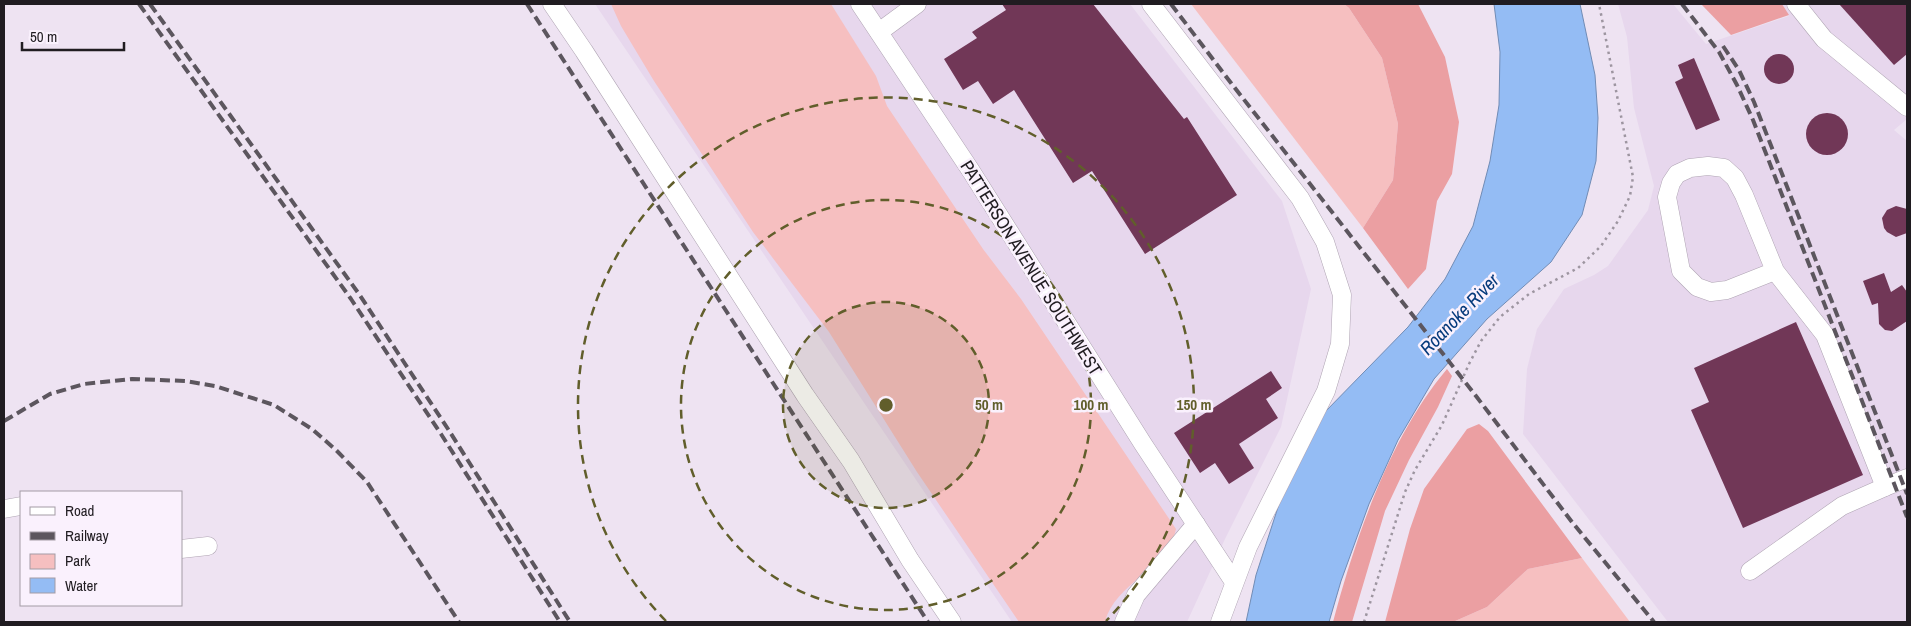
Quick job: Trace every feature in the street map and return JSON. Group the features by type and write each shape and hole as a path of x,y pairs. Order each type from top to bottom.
{"street":[{"path":"552,4 805,395 851,461 910,560 952,622"},
{"name":"PATTERSON AVENUE SOUTHWEST","path":"860,4 971,172 1030,267 1234,582"},
{"path":"879,32 917,4"},
{"path":"1152,4 1300,198 1325,242 1342,295 1340,344 1326,391 1248,547 1220,622"},
{"path":"1796,4 1824,39 1907,107"},
{"path":"1775,271 1727,290 1711,292 1696,287 1681,270 1667,197 1671,183 1677,174 1690,168 1708,166 1724,168 1734,178 1744,195 1775,271 1825,335 1885,487"},
{"path":"1750,571 1842,506 1907,478"},
{"path":"4,509 20,506"},
{"path":"1124,622 1136,596 1196,524"},
{"path":"182,549 208,546"}],"path":[{"path":"1364,622 1405,492 1415,470 1442,425 1481,341 1500,317 1529,294 1578,268 1601,246 1618,221 1630,196 1633,178 1599,4"}],"shaded area":[{"path":"595,4 1130,4 1282,201 1311,289 1281,427 1225,539 1187,622 1012,622"},
{"path":"1344,4 1418,4 1445,57 1459,122 1452,174 1437,201 1426,269 1408,289 1363,228 1393,180 1398,124 1382,58 1349,8"},
{"path":"1618,4 1673,4 1706,44 1789,16 1782,4 1907,4 1907,119 1894,130 1907,141 1907,622 1668,622 1523,434 1527,369 1537,329 1564,289 1608,266 1648,210 1654,186 1634,108 1627,37"},
{"path":"1701,4 1782,4 1789,15 1731,35"},
{"path":"1447,369 1452,376 1385,511 1352,622 1333,622 1352,557 1377,489 1408,425"},
{"path":"1479,424 1488,431 1582,558 1528,569 1487,607 1453,622 1385,622 1410,529 1424,489 1467,429"}],"green space":[{"path":"611,4 831,4 876,76 887,106 983,249 1021,299 1176,529 1171,542 1163,554 1119,597 1110,609 1105,622 1019,622 917,472 829,332 753,232 654,81 621,26"},
{"path":"1191,4 1344,4 1349,8 1382,58 1398,124 1393,180 1363,228"},
{"path":"1582,558 1630,622 1453,622 1487,607 1528,569"}],"water":[{"name":"Roanoke River","path":"1494,4 1580,4 1595,75 1598,118 1596,161 1582,215 1551,262 1487,319 1434,379 1398,440 1369,504 1341,581 1329,622 1246,622 1256,575 1281,498 1323,414 1408,327 1445,279 1473,226 1490,161 1499,105 1500,52"}],"building":[{"path":"1002,4 1093,4 1184,119 1187,117 1237,195 1145,254 1092,171 1073,183 1014,90 993,104 978,81 963,90 944,59 977,38 972,32 1006,10"},
{"path":"1839,4 1907,4 1907,54 1894,65"},
{"path":"1779,54 1790,58 1794,69 1790,80 1779,84 1768,80 1764,69 1768,58"},
{"path":"1694,58 1720,120 1696,130 1675,82 1683,78 1678,65"},
{"path":"1831,113 1839,116 1845,122 1848,134 1845,146 1839,152 1823,155 1815,152 1809,146 1806,130 1809,122 1815,116"},
{"path":"1896,206 1907,209 1907,233 1896,237 1884,228 1882,218 1887,210"},
{"path":"1884,273 1891,292 1902,285 1907,292 1907,321 1892,331 1885,330 1879,324 1878,303 1872,305 1863,281"},
{"path":"1796,322 1863,475 1743,528 1691,410 1709,402 1694,368"},
{"path":"1271,371 1282,388 1266,399 1278,418 1239,444 1254,468 1229,484 1215,463 1200,473 1174,433"}],"railway":[{"path":"139,4 351,299 441,434 560,622"},
{"path":"150,4 359,294 448,429 570,622"},
{"path":"527,4 928,622"},
{"path":"1171,4 1572,522 1654,622"},
{"path":"1682,4 1719,52 1753,120 1907,517"},
{"path":"1723,46 1739,70 1754,102 1907,494"},
{"path":"4,421 50,394 84,384 132,379 185,381 215,386 274,405 312,429 336,450 367,482 459,622"}]}
